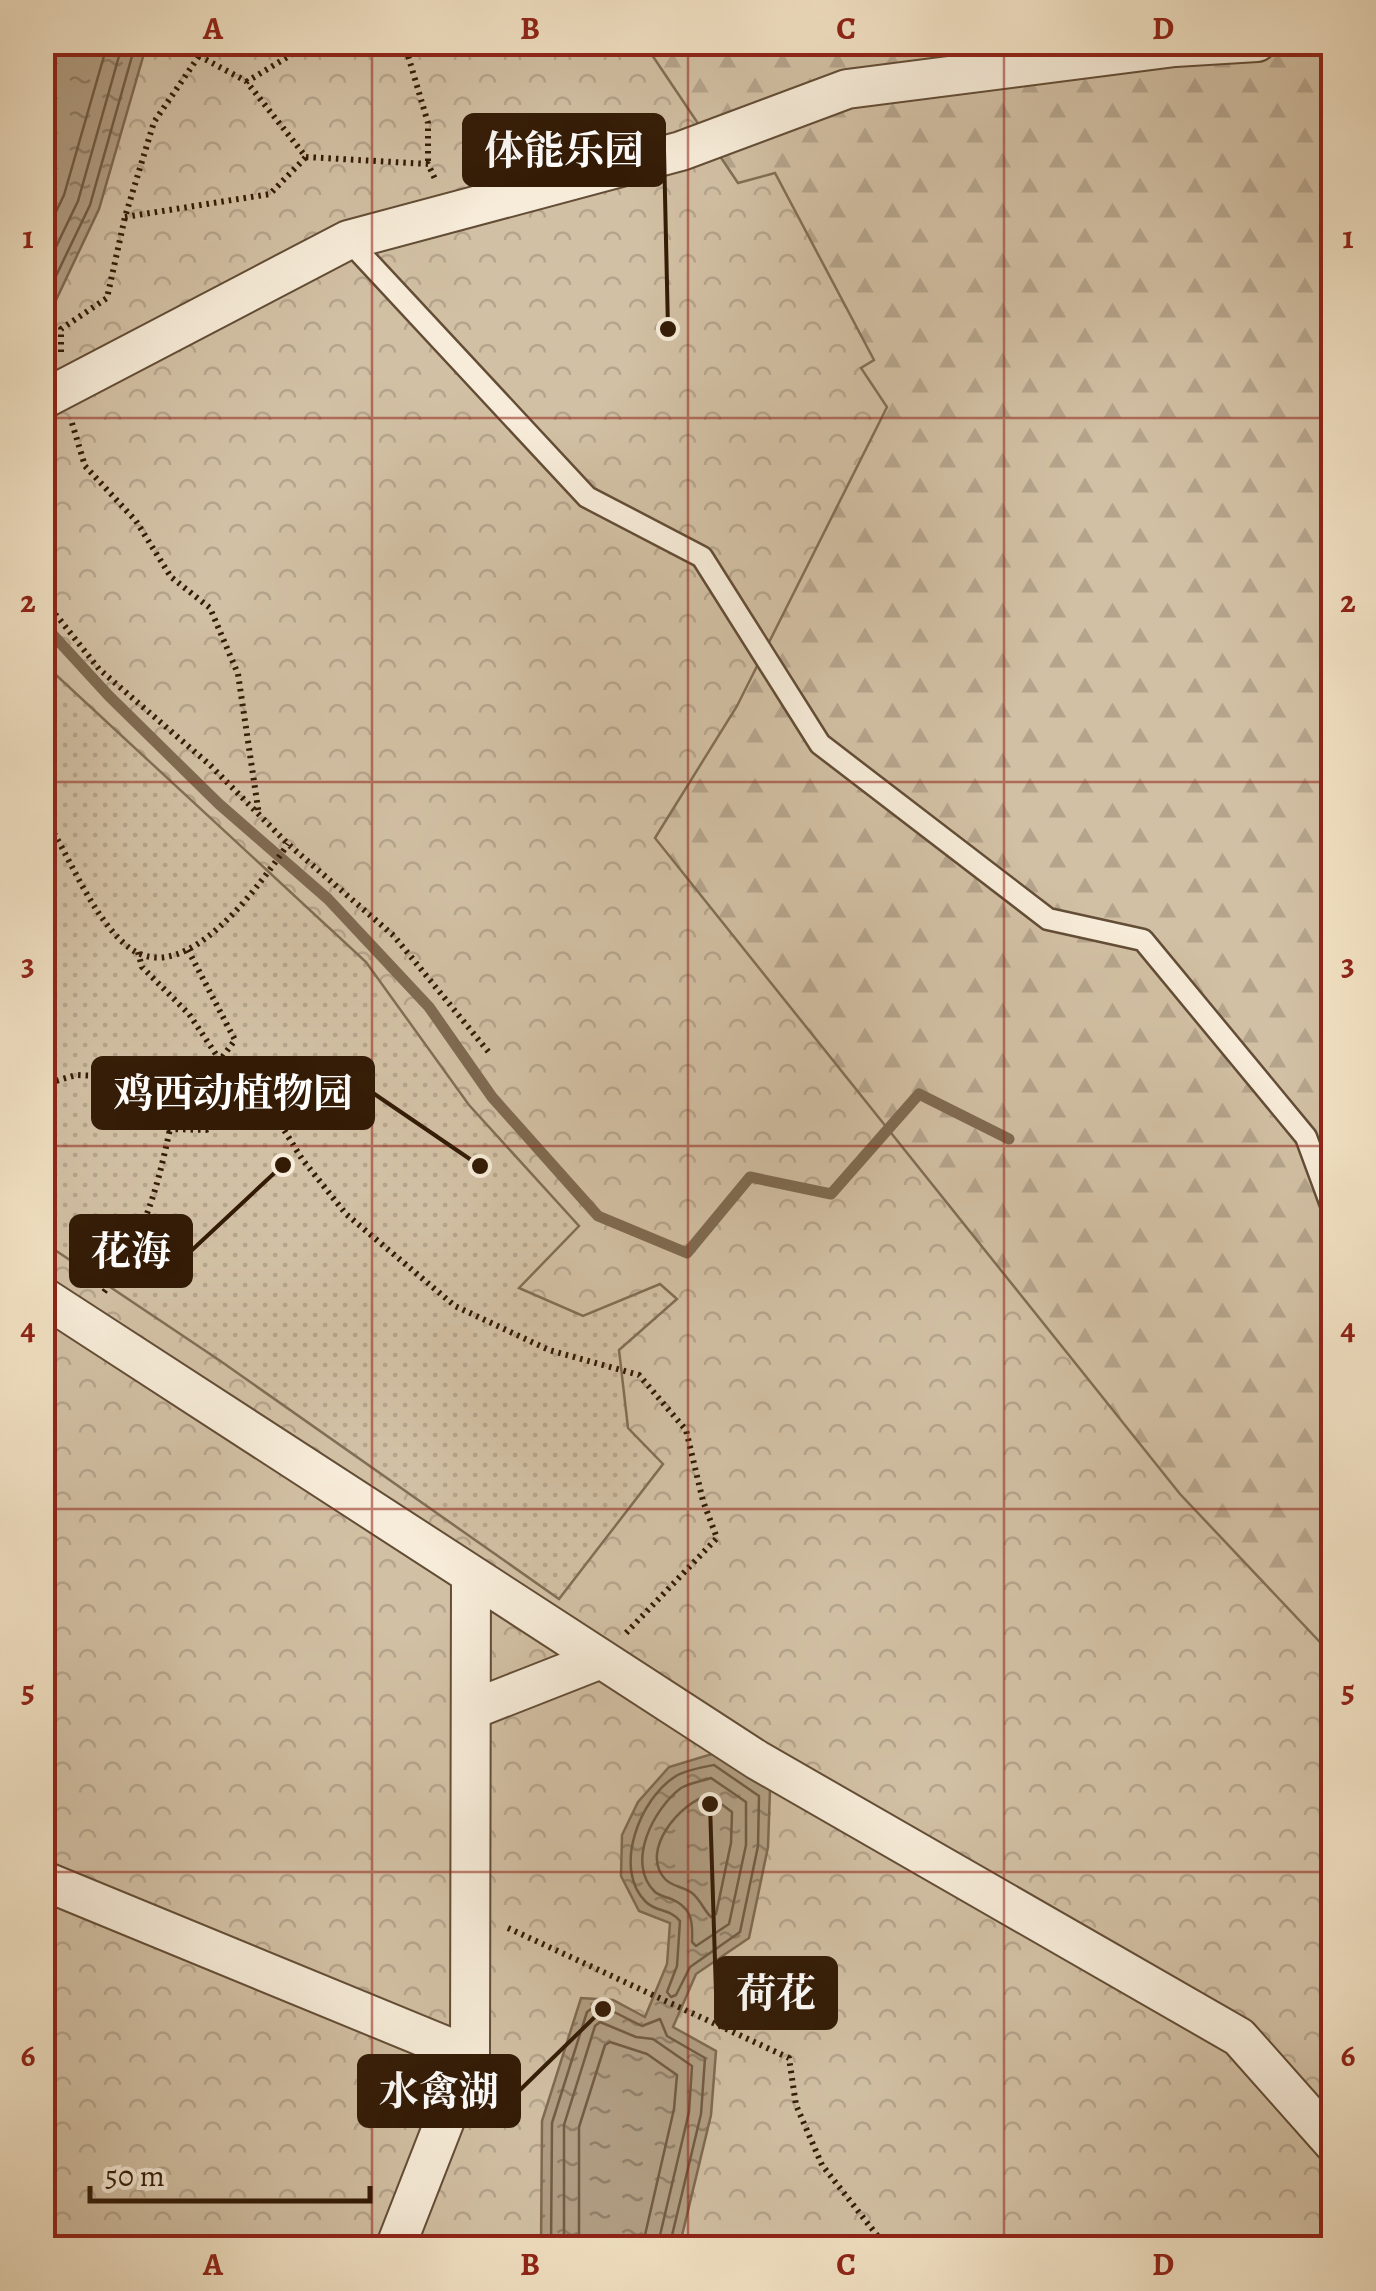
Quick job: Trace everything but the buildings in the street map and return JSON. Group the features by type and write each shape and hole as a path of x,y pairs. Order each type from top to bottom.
{"street":[{"path":"52,395 348,240 681,150 847,89 1175,47 1258,42"},
{"path":"42,1296 757,1760 1239,2036 1334,2144"},
{"path":"395,2248 470,2056 471,1575"},
{"path":"471,1710 601,1659"},
{"path":"42,1880 470,2056"}],"lane":[{"path":"348,240 586,498 702,556 820,744 1048,919 1143,940 1306,1137 1334,1214"}],"path":[{"path":"200,42 199,56 154,122 106,298 62,329 52,395 85,466 136,521 171,577 210,608 238,674 259,815"},
{"path":"246,82 304,48 341,42"},
{"path":"404,42 428,122 428,164 452,212"},
{"path":"199,56 246,82 306,157 428,164"},
{"path":"125,217 270,194 306,157"},
{"path":"42,608 57,616 99,669 210,765 288,844 394,936 492,1055"},
{"path":"42,824 55,835 105,923 138,952 158,958 188,950 203,940 255,892 288,844"},
{"path":"188,950 235,1040 221,1060"},
{"path":"138,952 142,967 189,1014 257,1115"},
{"path":"42,1086 76,1076 121,1077 170,1129 206,1130 248,1114 276,1117 302,1159 346,1214 455,1306 548,1350 639,1374 686,1430 703,1501 717,1538 601,1659"},
{"path":"82,1322 128,1260 154,1201 170,1129"},
{"path":"470,1910 789,2058 796,2104 822,2165 886,2248"}],"green space":[{"path":"42,43 1333,43 1333,2248 43,2248"},
{"path":"42,43 644,43 738,183 775,173 874,360 861,368 887,407 737,706 655,838 1180,1494 1333,1656 1333,2248 43,2248"},
{"path":"42,662 366,962 469,1105 579,1226 519,1288 583,1316 660,1284 677,1299 619,1350 628,1428 663,1464 559,1599 219,1360 43,1242"}],"water":[{"path":"43,42 147,43 99,209 43,322"},
{"path":"715,1753 770,1790 768,1847 749,1938 696,1974 673,2027 716,2051 711,2115 679,2248 541,2248 542,2121 581,1998 613,2000 645,2017 667,1964 670,1923 639,1911 621,1876 622,1835 638,1802 669,1767"}],"waterway":[{"path":"42,623 109,696 219,804 328,899 429,1007 492,1097 598,1216 687,1253 750,1177 831,1194 919,1094 1009,1139"}],"place":[{"name":"体能乐园","path":"668,329"},
{"name":"花海","path":"283,1165"},
{"name":"鸡西动植物园","path":"480,1166"},
{"name":"荷花","path":"710,1804"},
{"name":"水禽湖","path":"603,2009"}]}
